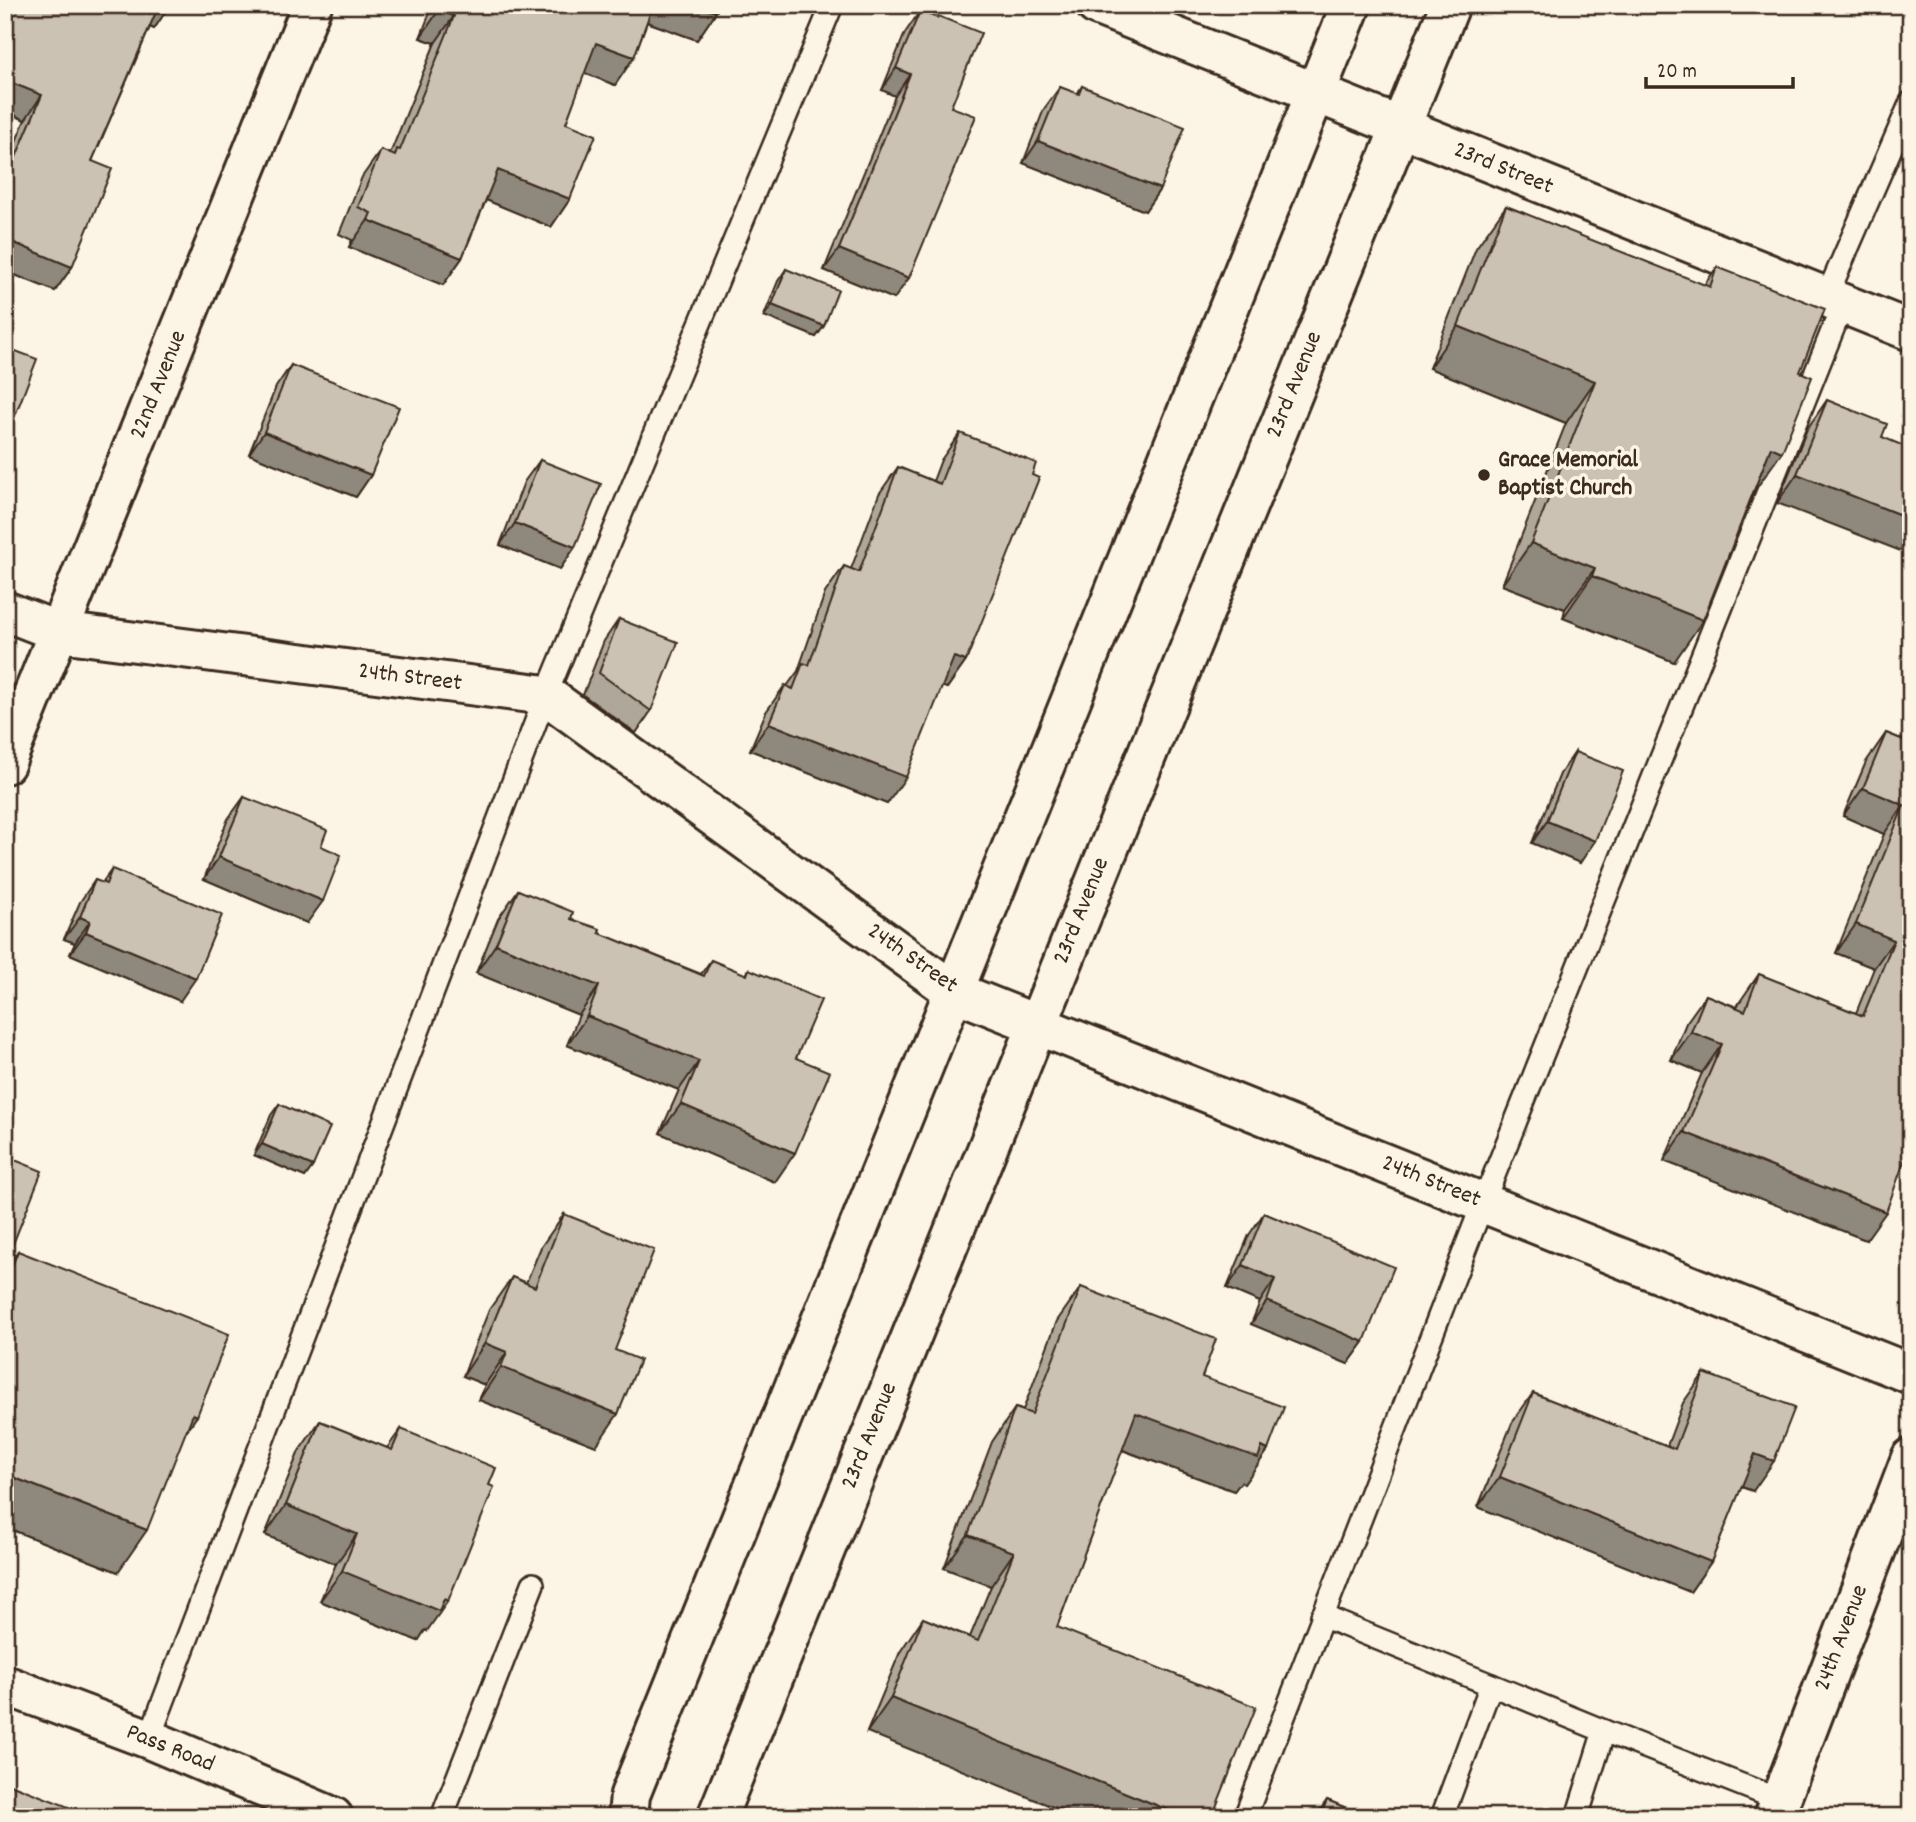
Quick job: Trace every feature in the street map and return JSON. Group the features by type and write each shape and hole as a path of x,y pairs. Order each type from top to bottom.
{"street":[{"name":"22nd Avenue","path":"5,764 312,5"},
{"name":"23rd Street","path":"1096,5 1911,331"},
{"path":"628,1817 629,1795 1351,5"},
{"name":"23rd Avenue","path":"717,1817 1450,5"},
{"name":"24th Street","path":"5,611 59,632 546,695 953,991 1911,1374"},
{"name":"24th Avenue","path":"1777,1808 1911,1458"},
{"name":"Pass Road","path":"5,1685 149,1739 333,1817"}],"lane":[{"path":"149,1739 546,695 832,5"},
{"path":"1245,1817 1911,102"},
{"path":"442,1817 533,1584"},
{"path":"1322,1616 1604,1731 1777,1808"},
{"path":"1442,1817 1491,1685"},
{"path":"1577,1817 1604,1731"}],"building":[{"path":"18,5 159,5 92,161 112,169 72,267 5,239 5,183 42,95 5,80 5,37"},
{"path":"441,5 653,5 634,57 596,43 566,123 596,135 570,199 498,170 462,258 368,220 371,213 358,207 381,150 395,156 397,149 400,150 454,16 439,10"},
{"path":"696,5 719,5 716,12"},
{"path":"920,11 981,33 951,107 976,116 909,278 839,249 910,74 896,68"},
{"path":"1082,86 1185,127 1160,189 1038,141 1060,87 1079,94"},
{"path":"1506,206 1710,287 1717,267 1825,309 1800,372 1812,377 1782,452 1771,447 1703,620 1592,576 1595,568 1531,543 1595,381 1458,326"},
{"path":"786,269 838,290 824,326 772,305"},
{"path":"5,347 37,359 9,431 5,429"},
{"path":"291,365 399,407 371,475 264,432"},
{"path":"1827,400 1887,424 1882,437 1911,449 1911,519 1797,474"},
{"path":"960,433 1036,463 1032,475 1039,478 966,661 954,657 906,777 769,723 785,685 793,689 803,663 809,665 844,566 859,572 898,467 940,484"},
{"path":"540,460 601,484 575,547 515,523"},
{"path":"619,619 678,642 651,711 599,673"},
{"path":"1886,733 1911,743 1911,1122 1906,1133 1911,1135 1911,1142 1886,1212 1684,1132 1722,1044 1691,1032 1706,995 1745,1011 1759,974 1863,1016 1894,940 1856,924 1904,805 1863,788"},
{"path":"1575,752 1623,771 1595,841 1547,821"},
{"path":"244,797 327,830 321,846 341,855 323,901 219,857"},
{"path":"112,869 222,915 196,978 86,932 90,921 80,917 95,880 106,884"},
{"path":"518,890 573,912 571,919 600,929 599,933 704,976 711,960 747,975 749,969 821,1000 796,1058 830,1072 795,1153 681,1104 699,1061 587,1016 599,986 496,944"},
{"path":"279,1104 330,1127 313,1166 262,1144"},
{"path":"5,1156 42,1171 11,1249 5,1247"},
{"path":"1264,1213 1394,1267 1364,1342 1267,1301 1275,1279 1243,1265"},
{"path":"564,1214 654,1250 615,1350 640,1360 618,1414 501,1367 507,1352 485,1343 512,1277 535,1287"},
{"path":"18,1251 229,1334 197,1416 193,1414 147,1530 5,1474 5,1283"},
{"path":"1081,1287 1216,1339 1202,1377 1284,1407 1268,1450 1262,1447 1258,1458 1136,1413 1057,1627 1256,1707 1212,1817 1186,1817 891,1698 923,1618 978,1641 1014,1552 968,1535 1015,1408 1032,1414"},
{"path":"1704,1373 1795,1407 1774,1461 1755,1454 1711,1562 1500,1477 1533,1393 1675,1449"},
{"path":"320,1421 392,1450 401,1429 496,1468 489,1485 494,1487 448,1601 444,1599 439,1611 342,1571 357,1534 286,1505"},
{"path":"10,1784 84,1813 83,1817 5,1817 5,1796"},
{"path":"1327,1800 1368,1817 1320,1817"}],"place":[{"name":"Grace Memorial Baptist Church","path":"1484,475"}]}
